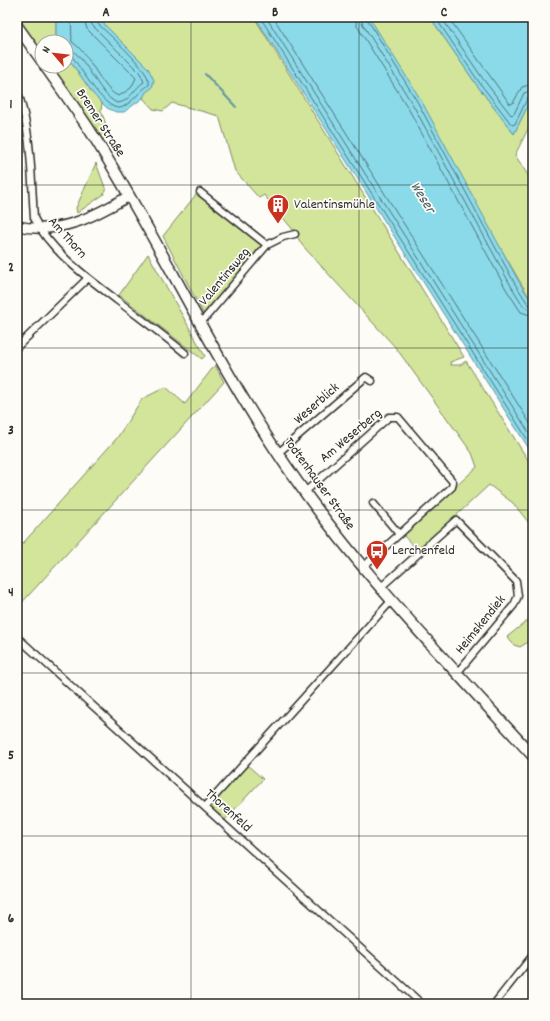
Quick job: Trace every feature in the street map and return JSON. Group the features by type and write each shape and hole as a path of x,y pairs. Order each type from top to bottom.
{"main road":[{"path":"17,26 34,50"},
{"name":"Bremer Straße","path":"51,74 93,135 129,196"},
{"name":"Todtenhauser Straße","path":"129,196 200,324 278,453 305,492 392,600 533,756"}],"street":[{"name":"Am Thorn","path":"17,90 27,126 34,218 40,228 51,242 88,278 185,353"},
{"name":"Valentinsweg","path":"200,192 267,245"},
{"path":"17,226 40,228 73,223 93,216 129,196"},
{"name":"Valentinsweg","path":"200,324 267,245 283,236 295,234"},
{"path":"17,347 88,278"},
{"name":"Weserblick","path":"278,453 366,377 372,381"},
{"name":"Am Weserberg","path":"305,492 389,417 398,417 453,484 399,534"},
{"path":"364,566 399,534 373,503"},
{"name":"Heimskendiek","path":"381,587 456,520 516,581 518,596 514,605 457,673"},
{"path":"205,807 392,600"},
{"name":"Thorenfeld","path":"17,637 422,1004"},
{"path":"494,1004 533,956"}],"green space":[{"path":"28,17 56,17 56,34 34,34 34,42 21,23"},
{"path":"97,17 254,17 464,357 450,362 451,365 460,365 466,361 533,468 533,528 513,503 489,485 418,551 403,535 477,467 472,453 396,348 302,245 294,231 264,195 259,198 235,171 219,116 172,103 163,111 153,109 143,98 148,68"},
{"path":"366,17 430,17 476,84 514,134 533,95 533,119 515,155 533,183 533,304"},
{"path":"74,66 94,95 102,103 101,111 110,135 103,140 57,74 74,74"},
{"path":"96,163 106,190 103,195 77,213 76,208"},
{"path":"198,192 261,241 262,248 204,315 163,236"},
{"path":"148,254 205,356 202,359 119,295"},
{"path":"215,365 224,382 17,608 17,550 117,438 142,399 166,387 185,404"},
{"path":"533,616 533,639 520,647 514,645 507,637"},
{"path":"246,764 263,779 224,821 208,806"}],"water":[{"path":"56,17 97,17 148,68 154,80 152,88 146,92 143,98 124,112 116,112 107,108 94,95 74,66 74,34 56,34"},
{"name":"Weser","path":"255,17 369,17 421,100 519,282 533,304 533,455"},
{"path":"430,17 533,17 533,95 514,134 476,84"}],"waterway":[{"path":"205,74 236,107"}],"place":[{"name":"Valentinsmühle","path":"278,224"},
{"name":"Lerchenfeld","path":"377,570"}]}
